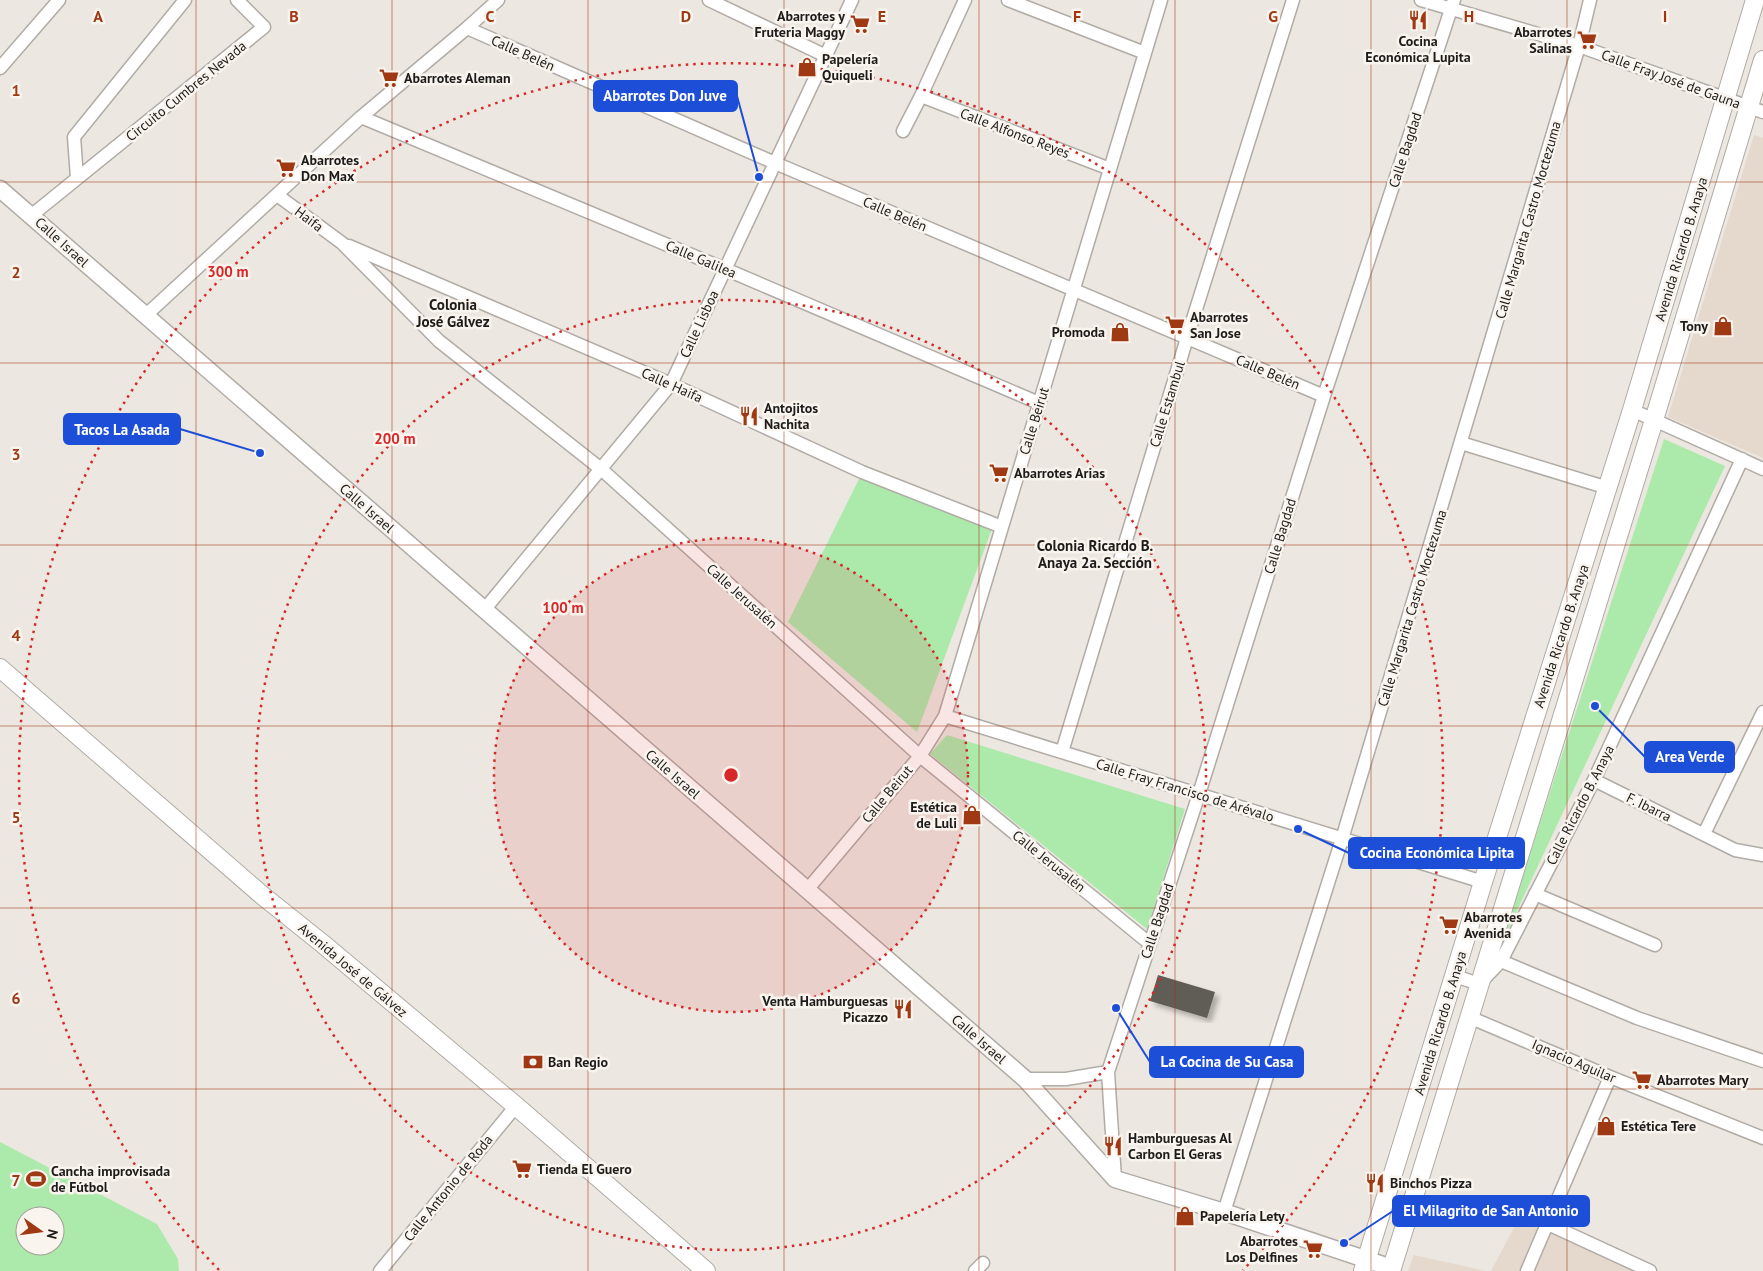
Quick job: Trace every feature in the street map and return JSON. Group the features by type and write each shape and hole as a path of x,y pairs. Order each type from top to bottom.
{"main road":[{"name":"Avenida Ricardo B. Anaya","path":"1365,1265 1483,882 1677,266 1755,0"},
{"name":"Avenida Ricardo B. Anaya","path":"1396,1270 1479,984 1699,273 1756,110 1763,60"},
{"path":"1677,266 1699,273"},
{"name":"Avenida José de Gálvez","path":"0,668 263,896 516,1106 706,1271"}],"street":[{"path":"0,68 59,0"},
{"path":"77,178 74,137 184,0"},
{"name":"Circuito Cumbres Nevada","path":"32,215 264,27 237,0"},
{"path":"145,316 361,116 498,0"},
{"path":"709,0 826,56"},
{"name":"Calle Lisboa","path":"484,610 670,384 852,0"},
{"path":"903,131 965,0"},
{"path":"1008,0 1145,53"},
{"name":"Calle Beirut","path":"807,890 920,756 945,716 1161,0"},
{"name":"Calle Estambul","path":"1062,752 1187,338 1293,0"},
{"name":"Calle Fray José de Gauna","path":"1421,0 1453,4 1579,46 1756,110"},
{"name":"Calle Margarita Castro Moctezuma","path":"1224,1212 1342,839 1462,443 1579,46 1590,0"},
{"name":"Calle Bagdad","path":"1115,1179 1108,1072 1199,794 1324,396 1453,4"},
{"name":"Calle Belén","path":"467,28 776,163 1324,396"},
{"name":"Calle Alfonso Reyes","path":"921,96 1110,170"},
{"name":"Calle Galilea","path":"361,116 1039,404"},
{"name":"Calle Israel","path":"0,189 1024,1079 1115,1179"},
{"name":"Haifa","path":"277,195 342,243"},
{"name":"Calle Haifa","path":"342,243 670,384 862,472 1002,527"},
{"name":"Calle Jerusalén","path":"342,243 439,341 600,469 920,756 1149,943"},
{"path":"1632,410 1763,469"},
{"path":"1462,443 1608,488"},
{"name":"Calle Ricardo B. Anaya","path":"1479,984 1501,961 1594,780 1742,459"},
{"path":"1704,834 1763,712"},
{"name":"Calle Fray Francisco de Arévalo","path":"945,716 1483,882"},
{"name":"F. Ibarra","path":"1594,780 1735,850 1763,855"},
{"path":"1535,894 1655,945"},
{"path":"1501,961 1637,1018 1763,1060"},
{"path":"1455,976 1479,984"},
{"name":"Ignacio Aguilar","path":"1469,1017 1610,1077 1763,1138"},
{"path":"1024,1079 1066,1080 1108,1072"},
{"path":"1527,1271 1610,1077"},
{"name":"Calle Antonio de Roda","path":"380,1271 516,1106"},
{"path":"1115,1179 1224,1212 1365,1265 1396,1270"},
{"path":"1548,1224 1650,1271"}],"shaded area":[{"path":"1754,135 1763,138 1763,458 1668,417"},
{"path":"1527,1203 1639,1271 1491,1271"},
{"path":"1414,1255 1486,1271 1408,1271"}],"green space":[{"path":"1664,439 1725,466 1500,947"},
{"path":"862,473 993,526 917,732 788,622"},
{"path":"947,735 1185,809 1147,929 930,754"},
{"name":"Cancha improvisada de Fútbol","path":"0,1142 157,1224 178,1259 179,1271 0,1271"}],"building":[{"path":"1158,975 1215,992 1207,1018 1150,1001"}],"place":[{"name":"Cocina Económica Lupita","path":"1418,20"},
{"name":"Abarrotes y Fruteria Maggy","path":"860,24"},
{"name":"Abarrotes Salinas","path":"1587,40"},
{"name":"Papelería Quiqueli","path":"807,67"},
{"name":"Abarrotes Aleman","path":"389,78"},
{"name":"Abarrotes Don Max","path":"286,168"},
{"name":"Abarrotes Don Juve","path":"759,177"},
{"name":"Abarrotes San Jose","path":"1175,325"},
{"name":"Tony","path":"1723,326"},
{"name":"Promoda","path":"1120,332"},
{"name":"Antojitos Nachita","path":"749,416"},
{"name":"Tacos La Asada","path":"260,453"},
{"name":"Abarrotes Arias","path":"999,473"},
{"name":"Area Verde","path":"1595,706"},
{"name":"Estética de Luli","path":"972,815"},
{"name":"Cocina Económica Lipita","path":"1298,829"},
{"name":"Abarrotes Avenida","path":"1449,925"},
{"name":"La Cocina de Su Casa","path":"1116,1008"},
{"name":"Venta Hamburguesas Picazzo","path":"903,1009"},
{"name":"Ban Regio","path":"533,1062"},
{"name":"Abarrotes Mary","path":"1642,1080"},
{"name":"Estética Tere","path":"1606,1126"},
{"name":"Hamburguesas Al Carbon El Geras","path":"1113,1146"},
{"name":"Tienda El Guero","path":"522,1169"},
{"name":"Cancha improvisada de Fútbol","path":"36,1179"},
{"name":"Binchos Pizza","path":"1375,1183"},
{"name":"Papelería Lety","path":"1185,1216"},
{"name":"El Milagrito de San Antonio","path":"1344,1243"},
{"name":"Abarrotes Los Delfines","path":"1313,1249"}],"district":[{"name":"Colonia José Gálvez","path":"453,314"},
{"name":"Colonia Ricardo B. Anaya 2a. Sección","path":"1095,554"}]}
